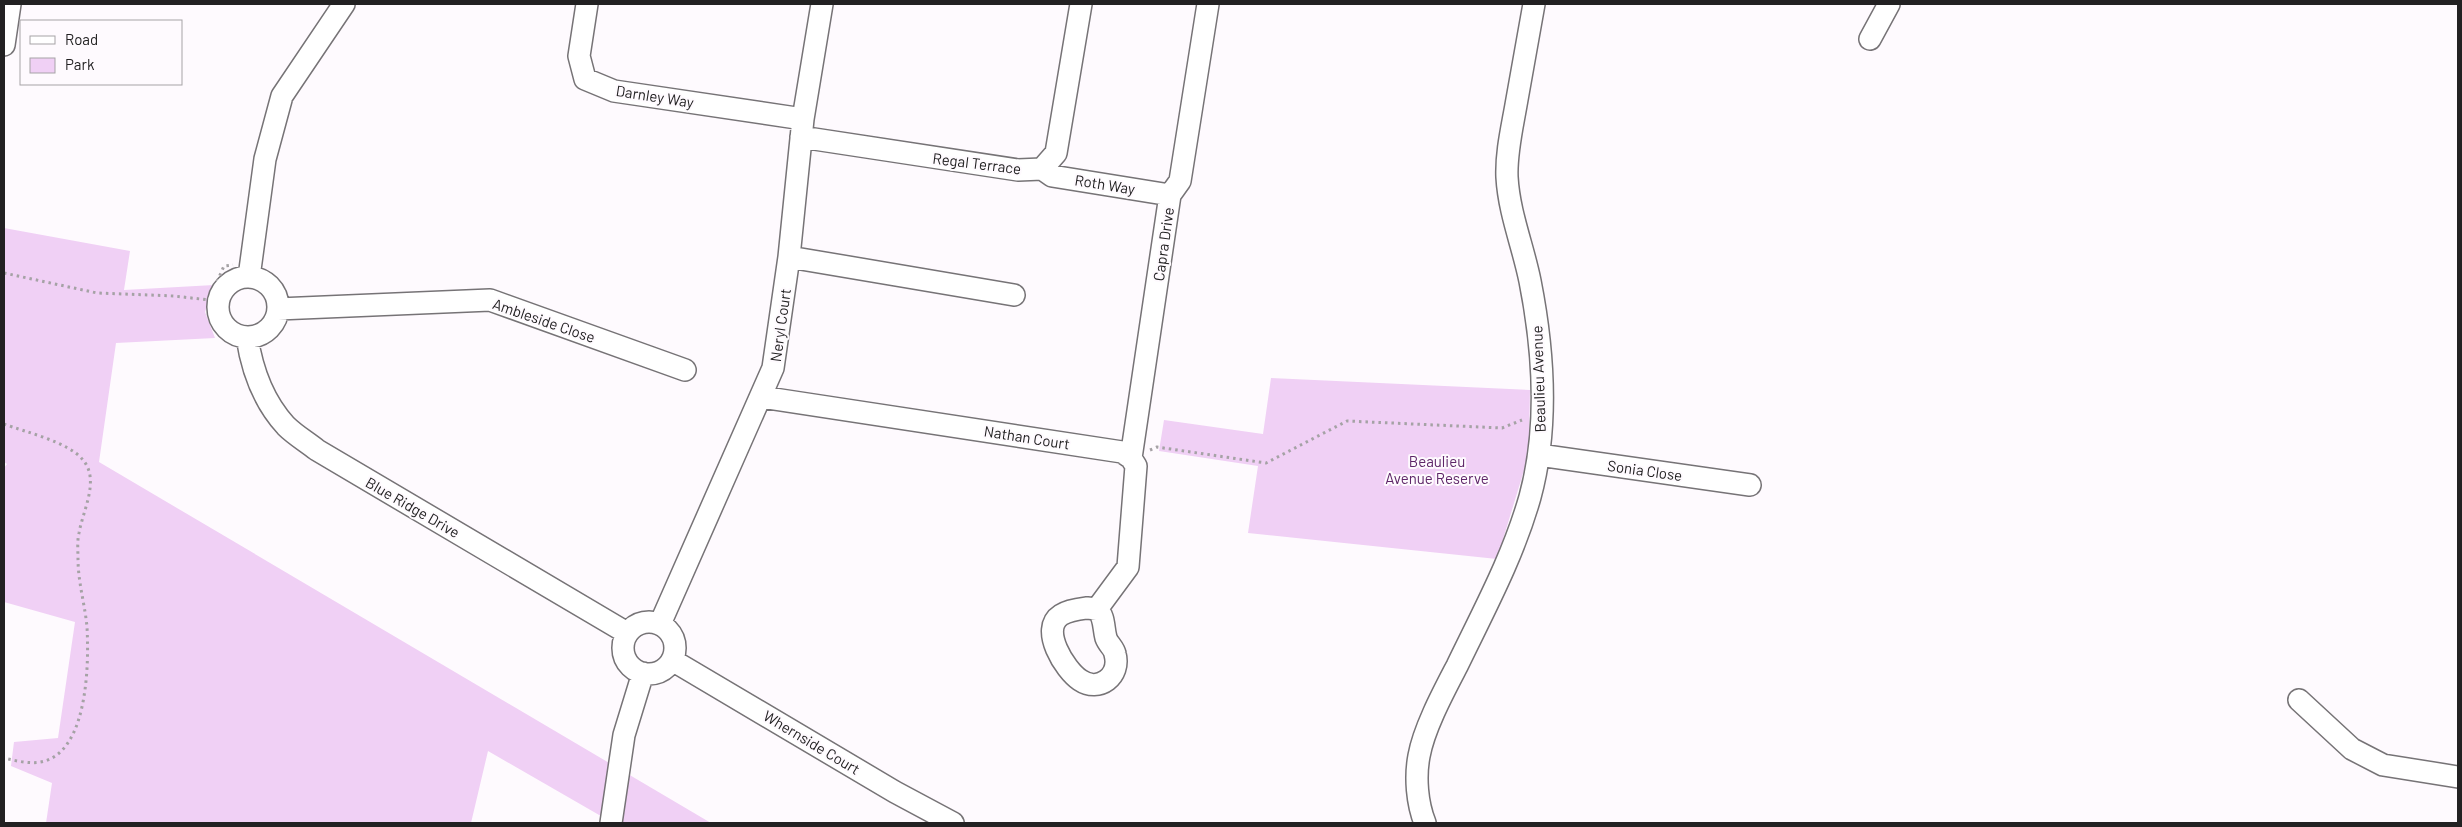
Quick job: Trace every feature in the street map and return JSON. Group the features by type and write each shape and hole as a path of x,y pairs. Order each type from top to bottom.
{"street":[{"path":"4,45 10,4"},
{"path":"250,270 265,159 282,96 344,4"},
{"name":"Darnley Way","path":"587,4 580,56 585,79 614,91 802,128"},
{"name":"Neryl Court","path":"660,624 773,368 789,257 802,128 822,4"},
{"name":"Regal Terrace","path":"802,128 1018,170 1042,169 1056,153 1081,4"},
{"name":"Capra Drive","path":"1131,458 1170,194 1180,181 1208,4"},
{"name":"Beaulieu Avenue","path":"1425,823 1418,794 1416,770 1419,753 1439,701 1510,558 1530,497 1540,454 1543,411 1538,328 1529,279 1515,228 1507,176 1510,139 1534,4"},
{"path":"1870,39 1889,4"},
{"name":"Roth Way","path":"1042,169 1052,176 1170,194"},
{"path":"789,257 1014,294"},
{"path":"250,270 273,291 278,309 276,318 264,332 247,338 238,336 223,324 217,306 219,297 231,282 250,270"},
{"name":"Ambleside Close","path":"278,309 490,300 684,370"},
{"name":"Blue Ridge Drive","path":"247,338 252,368 264,394 286,425 317,450 627,633"},
{"name":"Nathan Court","path":"761,397 1107,449 1122,452 1131,458"},
{"name":"Sonia Close","path":"1540,454 1750,485"},
{"path":"1097,609 1128,567 1136,478 1136,466 1131,458"},
{"path":"648,621 660,624 669,630 674,639 675,650 672,660 665,668 654,673 643,673 632,667 624,657 623,645 627,633 636,625 648,621"},
{"name":"Whernside Court","path":"672,660 895,792 953,823"},
{"path":"611,823 624,735 643,673"},
{"path":"2300,700 2352,749 2384,765 2458,777"}],"path":[{"path":"4,273 97,293 174,296 209,300 224,266 250,270"},
{"path":"1131,458 1157,448 1266,463 1347,421 1502,428 1543,411"},
{"path":"4,424 57,442 83,459 91,476 90,490 78,535 78,562 87,627 88,659 79,718 71,738 60,752 46,761 32,763 4,758"}],"green space":[{"path":"4,228 130,251 124,290 214,285 205,312 215,338 116,343 99,462 711,823 613,823 488,751 471,823 46,823 52,783 11,766 14,742 58,738 75,622 4,602 4,468 7,464 4,462"},
{"name":"Beaulieu Avenue Reserve","path":"1271,378 1530,390 1529,440 1525,467 1497,559 1248,533 1258,466 1159,451 1164,420 1263,434"}]}
